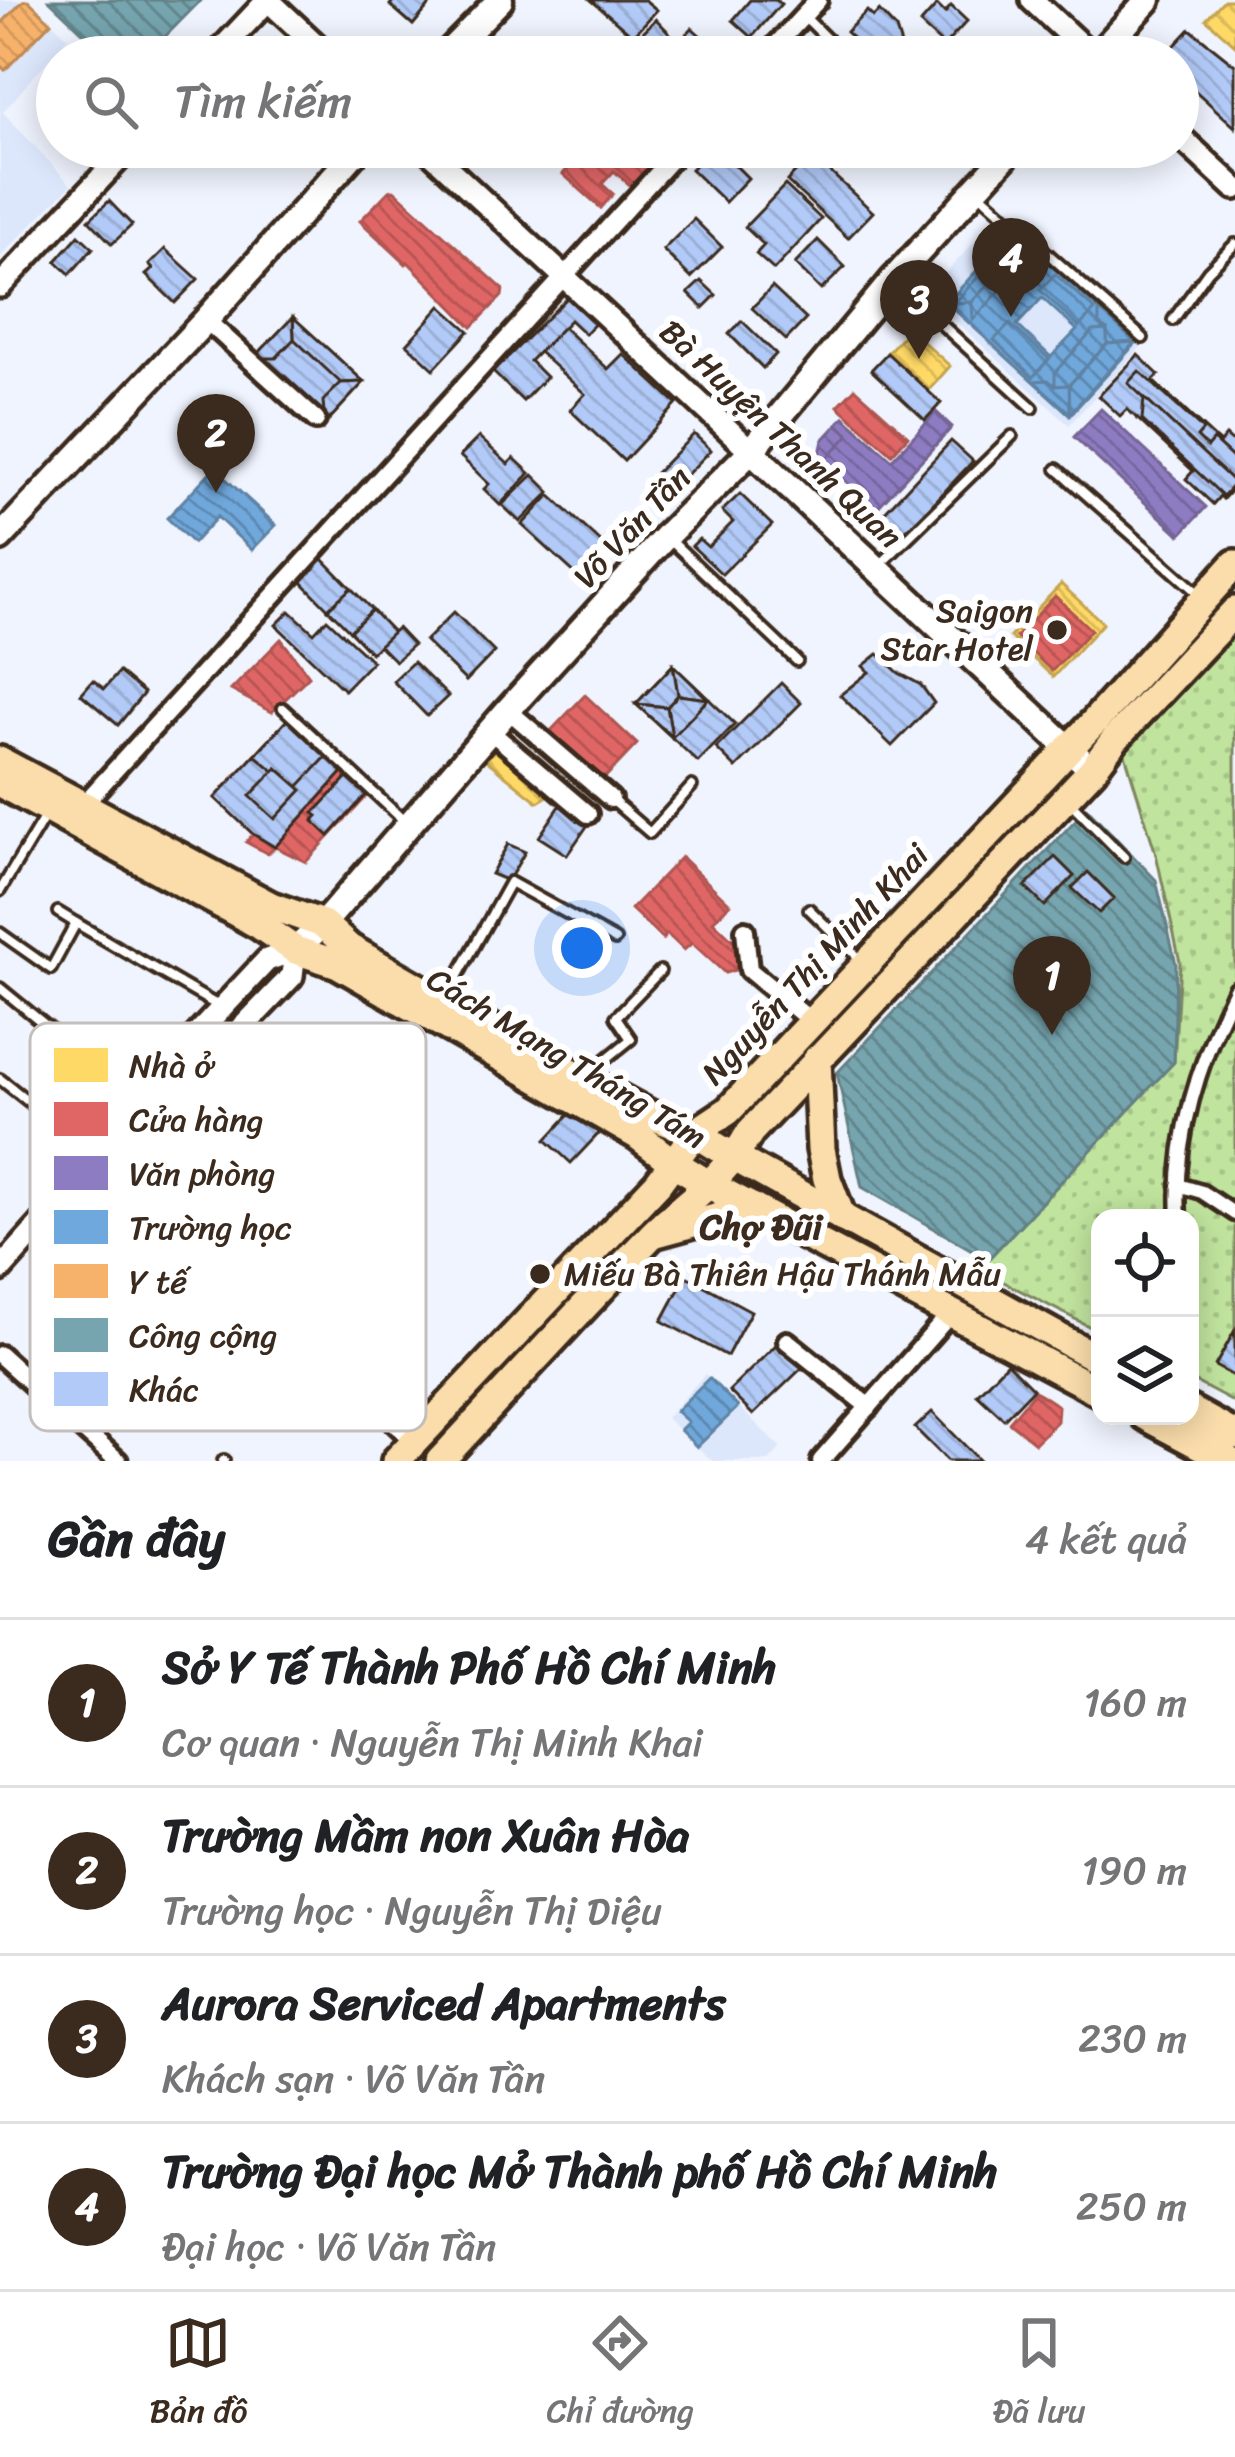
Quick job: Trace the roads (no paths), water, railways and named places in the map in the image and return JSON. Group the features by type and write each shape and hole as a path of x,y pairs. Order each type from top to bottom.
{"main road":[{"path":"465,36 500,0"},
{"path":"1115,36 1148,0"},
{"path":"0,538 206,320 340,168"},
{"name":"Võ Văn Tần","path":"295,950 666,536 751,451 893,280 995,168"},
{"name":"Bà Huyện Thanh Quan","path":"751,451 1092,770"},
{"name":"Nguyễn Thị Minh Khai","path":"426,1429 658,1183 695,1133 728,1111 1235,564"},
{"name":"Nguyễn Thị Minh Khai","path":"438,1461 653,1234 710,1185 735,1158 750,1132 1066,798 1235,611"},
{"name":"Cách Mạng Tháng Tám","path":"0,761 66,812 295,950 338,964 637,1135 710,1185 1091,1387"},
{"name":"Cách Mạng Tháng Tám","path":"0,783 271,906 323,924 349,948 443,1002 650,1114 695,1133 1091,1355"},
{"path":"817,1059 821,1149 842,1218"},
{"path":"653,1234 752,1208"},
{"path":"1199,1415 1235,1435"},
{"path":"1162,1425 1230,1461"},
{"path":"405,1451 438,1461"}],"street":[{"path":"234,36 268,0 306,36"},
{"path":"785,36 818,0"},
{"path":"1032,0 1072,36"},
{"path":"1199,155 1235,188"},
{"path":"0,286 110,168"},
{"name":"Bà Huyện Thanh Quan","path":"447,168 751,451"},
{"path":"66,812 662,168"},
{"path":"206,320 316,420"},
{"path":"508,710 611,799"},
{"path":"490,730 589,814"},
{"path":"746,930 749,970 812,1022"},
{"name":"Võ Văn Tần","path":"209,1023 267,960 295,950 292,976 247,1023"},
{"path":"1179,1209 1184,1132 1194,1091 1235,991"},
{"path":"1178,1185 1202,1192 1235,1214"},
{"name":"Võ Văn Tần","path":"3,1261 30,1232"},
{"path":"820,1461 951,1313"},
{"path":"788,1341 868,1407"},
{"path":"0,1355 30,1382"},
{"path":"85,1431 118,1461"}],"lane":[{"path":"804,16 824,36"},
{"path":"975,190 1143,338"},
{"path":"1173,320 1208,271 1235,244"},
{"path":"893,280 1034,408"},
{"path":"877,568 1012,436"},
{"path":"1057,469 1204,598"},
{"path":"666,536 796,661"},
{"path":"283,708 409,825"},
{"path":"611,799 650,833 692,786"},
{"path":"1066,798 1124,857"},
{"path":"0,891 66,812"},
{"path":"443,1002 510,882 615,940"},
{"path":"809,908 865,964"},
{"path":"58,912 222,1009"},
{"path":"0,933 51,969 76,923"},
{"path":"583,1078 631,1039 616,1017 660,971"},
{"path":"0,988 43,1023"},
{"path":"0,1079 30,1103"}],"place":[{"name":"Trường Đại học Mở Thành phố Hồ Chí Minh","path":"1011,317"},
{"name":"Aurora Serviced Apartments","path":"919,359"},
{"name":"Trường Mầm non Xuân Hòa","path":"216,493"},
{"name":"Saigon Star Hotel","path":"1057,630"},
{"name":"Sở Y Tế Thành Phố Hồ Chí Minh","path":"1052,1035"},
{"name":"Miếu Bà Thiên Hậu Thánh Mẫu","path":"540,1274"}],"district":[{"name":"Chợ Đũi","path":"761,1227"}]}
